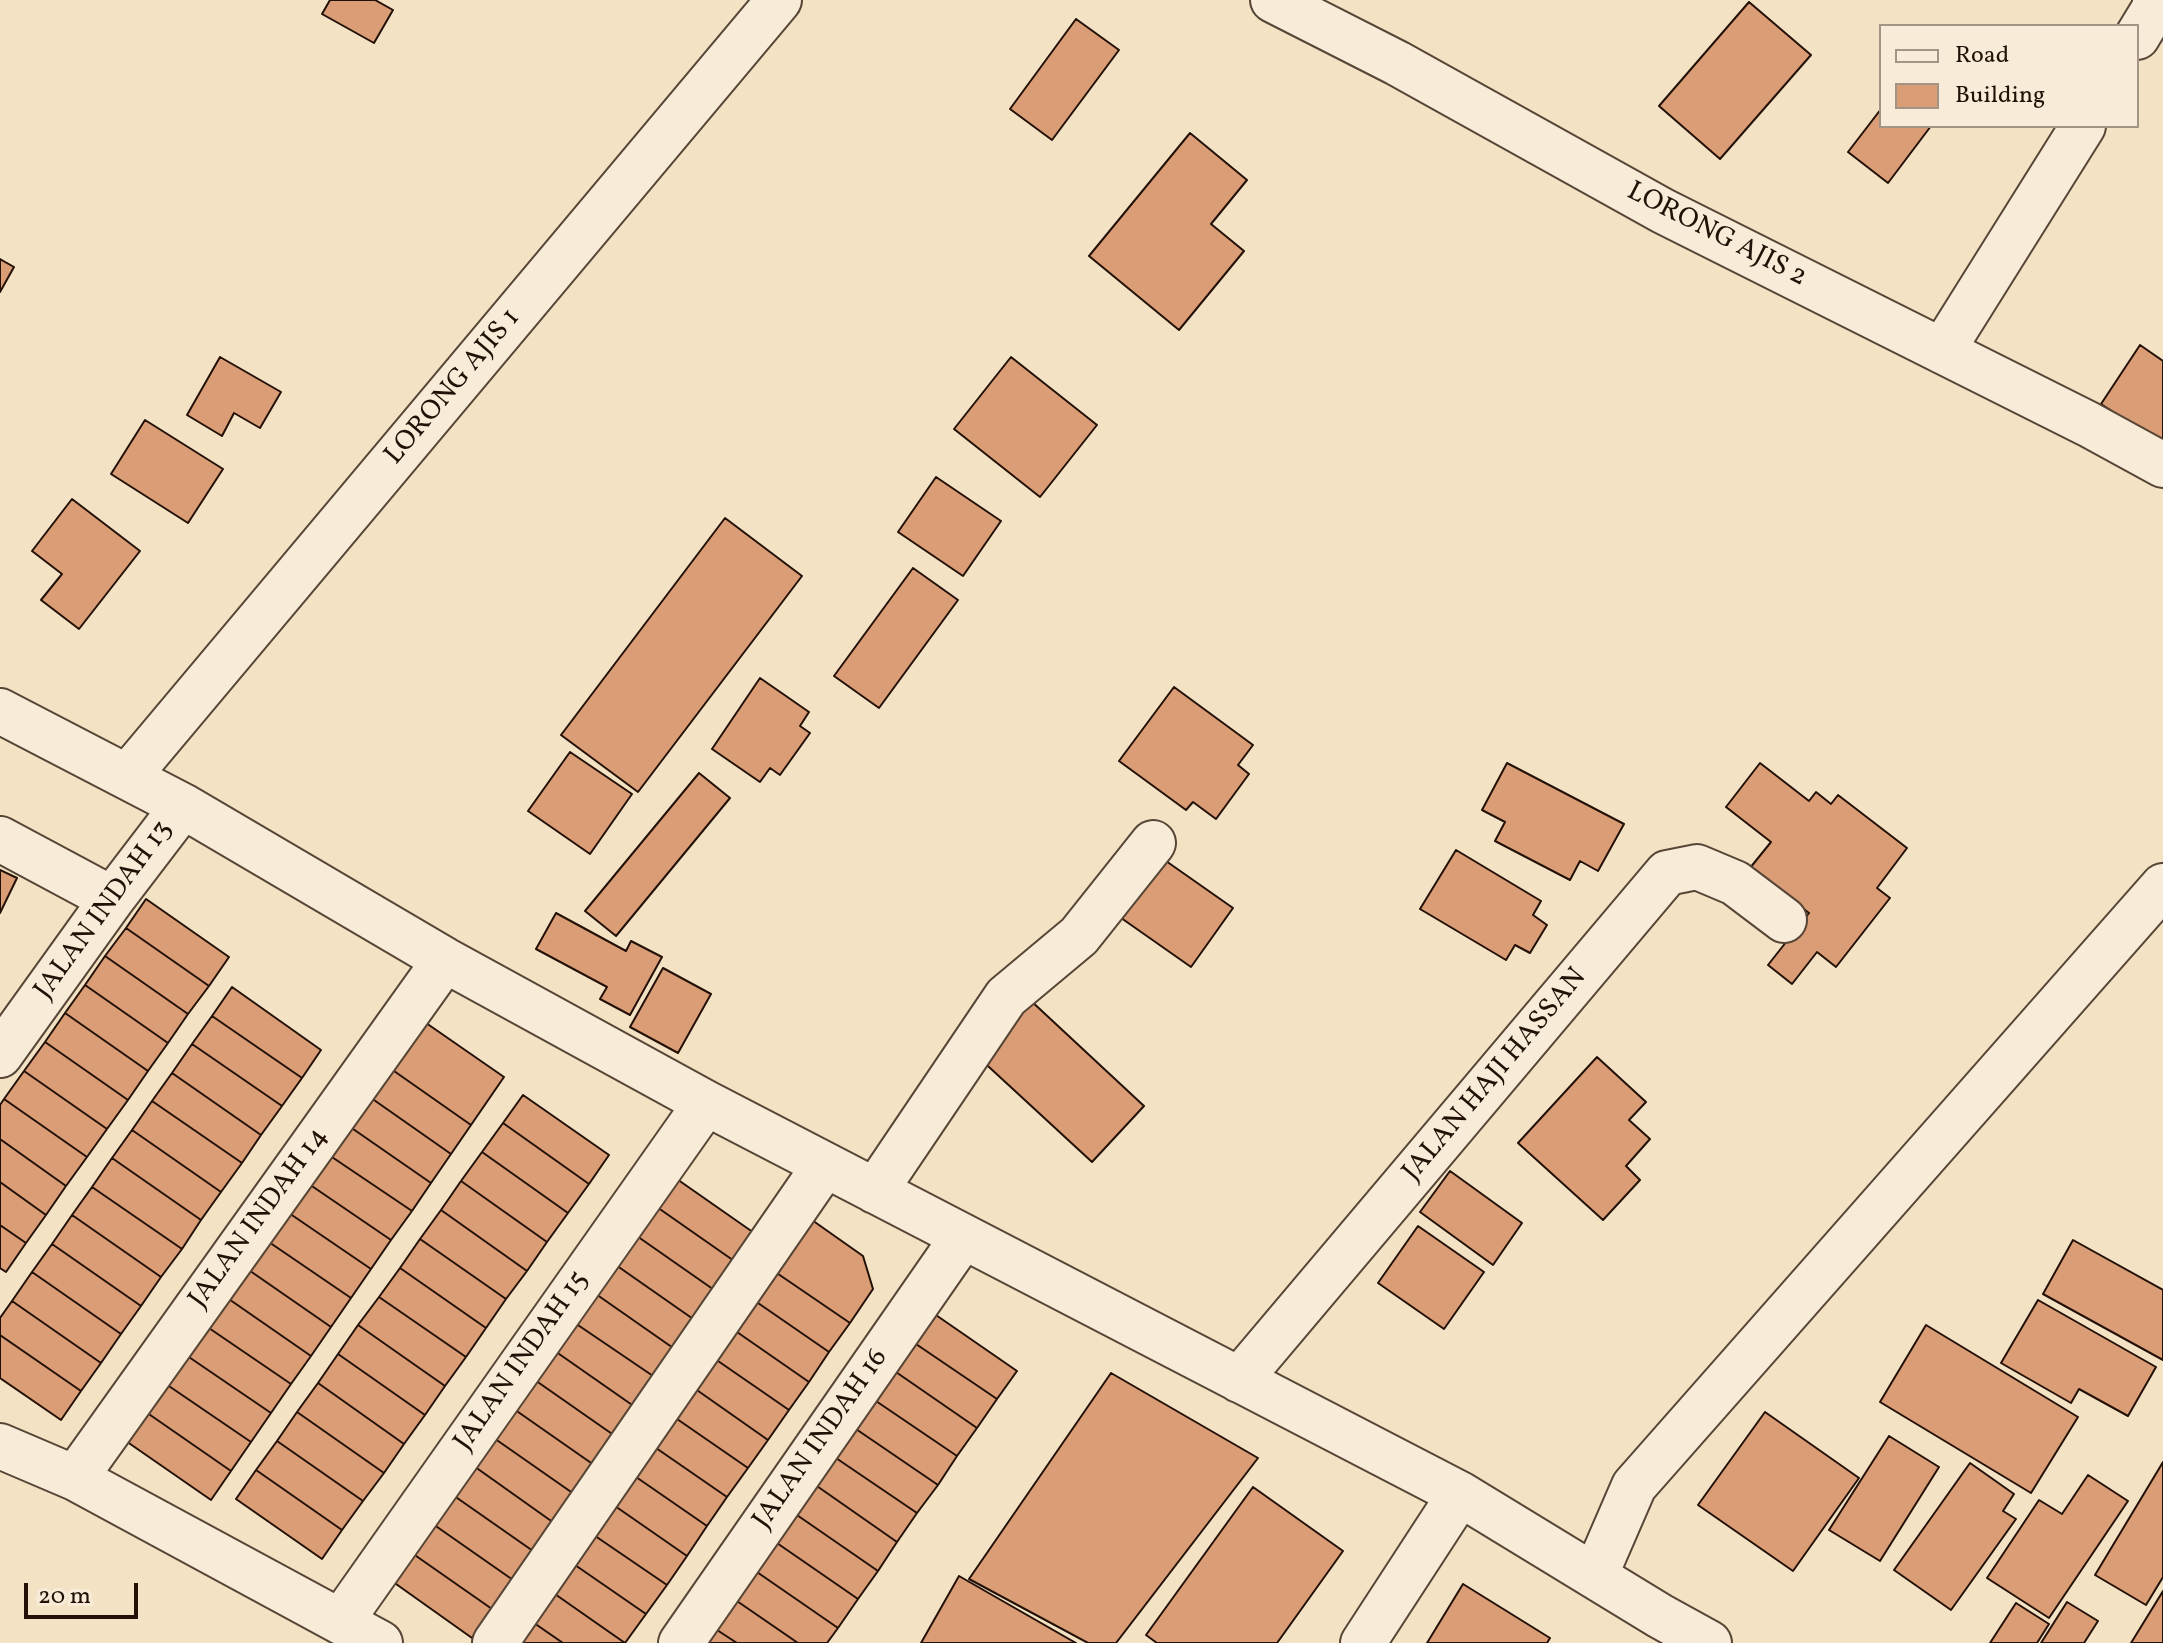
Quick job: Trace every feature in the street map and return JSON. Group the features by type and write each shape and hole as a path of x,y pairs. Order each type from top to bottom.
{"street":[{"name":"LORONG AJIS 1","path":"128,776 779,0"},
{"name":"LORONG AJIS 2","path":"1273,0 1397,63 1663,211 2163,465"},
{"path":"2139,34 2157,4 2155,0"},
{"path":"1942,351 2082,128"},
{"path":"0,711 183,806 445,960 706,1103 1460,1494 1709,1643"},
{"name":"JALAN INDAH 13","path":"0,1055 183,806"},
{"path":"0,839 112,899"},
{"path":"875,1191 1006,997 1079,936 1153,843"},
{"name":"JALAN HAJI HASSAN","path":"1239,1380 1667,873 1697,867 1735,883 1784,920"},
{"path":"1595,1576 1634,1486 2163,886"},
{"name":"JALAN INDAH 14","path":"75,1478 445,960"},
{"name":"JALAN INDAH 15","path":"341,1621 706,1103"},
{"path":"495,1643 825,1165"},
{"name":"JALAN INDAH 16","path":"681,1643 963,1237"},
{"path":"0,1446 75,1478 380,1643"},
{"path":"1363,1643 1460,1494"}],"building":[{"path":"330,0 375,0 393,10 374,43 322,14"},
{"path":"1749,2 1811,55 1720,159 1659,106"},
{"path":"1076,19 1119,50 1052,140 1010,109"},
{"path":"1879,112 1879,128 1929,128 1888,183 1848,152"},
{"path":"1190,133 1247,180 1211,224 1244,251 1179,330 1089,256"},
{"path":"0,259 14,267 0,292"},
{"path":"2140,345 2163,361 2163,445 2101,404"},
{"path":"220,357 281,392 260,428 234,413 222,436 187,415"},
{"path":"1011,357 1097,425 1040,497 954,429"},
{"path":"145,420 223,469 188,523 111,474"},
{"path":"936,477 1001,521 963,576 898,532"},
{"path":"72,499 140,551 79,629 41,600 62,574 32,551"},
{"path":"725,518 802,576 638,792 561,735"},
{"path":"913,568 958,600 879,708 834,676"},
{"path":"760,678 809,712 800,726 810,733 780,775 770,768 760,782 712,749"},
{"path":"1174,687 1253,745 1238,765 1249,774 1216,819 1193,802 1186,810 1119,761"},
{"path":"570,752 632,794 590,854 528,811"},
{"path":"1507,763 1624,824 1598,871 1580,861 1570,880 1495,841 1505,822 1482,810"},
{"path":"1760,763 1809,801 1816,792 1831,804 1838,795 1907,848 1877,888 1890,898 1836,967 1817,952 1792,984 1768,965 1809,913 1750,868 1771,842 1726,807"},
{"path":"699,773 730,798 616,936 585,911"},
{"path":"1456,850 1541,901 1533,915 1547,925 1530,953 1515,945 1506,960 1420,909"},
{"path":"1156,854 1233,908 1191,967 1114,913"},
{"path":"0,870 17,878 0,913"},
{"path":"146,899 229,957 209,986 126,928"},
{"path":"556,913 626,951 631,941 662,957 630,1015 600,999 607,987 536,949"},
{"path":"126,928 209,986 188,1014 105,956"},
{"path":"105,956 188,1014 168,1043 85,985"},
{"path":"663,968 711,994 678,1053 630,1027"},
{"path":"85,985 168,1043 148,1071 65,1013"},
{"path":"232,987 321,1050 302,1078 212,1016"},
{"path":"1029,999 1144,1106 1092,1162 976,1055"},
{"path":"65,1013 148,1071 128,1100 45,1042"},
{"path":"212,1016 302,1078 282,1106 192,1044"},
{"path":"416,1016 504,1077 471,1125 384,1064"},
{"path":"45,1042 128,1100 107,1129 24,1071"},
{"path":"192,1044 282,1106 261,1135 172,1073"},
{"path":"1597,1057 1646,1102 1629,1120 1650,1139 1626,1166 1640,1180 1603,1220 1518,1143"},
{"path":"384,1064 471,1125 451,1154 364,1093"},
{"path":"24,1071 107,1129 87,1157 4,1099"},
{"path":"172,1073 261,1135 242,1163 152,1101"},
{"path":"364,1093 451,1154 431,1183 343,1122"},
{"path":"523,1095 609,1155 589,1184 503,1123"},
{"path":"4,1099 87,1157 66,1186 0,1139 0,1105"},
{"path":"152,1101 242,1163 221,1192 132,1130"},
{"path":"343,1122 431,1183 412,1211 323,1151"},
{"path":"503,1123 589,1184 568,1213 482,1152"},
{"path":"132,1130 221,1192 201,1220 112,1158"},
{"path":"0,1139 66,1186 46,1215 0,1182"},
{"path":"323,1151 412,1211 391,1240 303,1180"},
{"path":"482,1152 568,1213 547,1242 461,1181"},
{"path":"112,1158 201,1220 182,1249 92,1187"},
{"path":"1450,1171 1522,1223 1493,1265 1420,1212"},
{"path":"674,1177 757,1235 737,1263 654,1205"},
{"path":"303,1180 391,1240 371,1269 283,1209"},
{"path":"461,1181 547,1242 527,1271 441,1210"},
{"path":"0,1182 46,1215 26,1243 0,1225"},
{"path":"92,1187 182,1249 161,1277 72,1215"},
{"path":"654,1205 737,1263 717,1292 634,1234"},
{"path":"283,1209 371,1269 351,1298 263,1238"},
{"path":"441,1210 527,1271 506,1299 420,1239"},
{"path":"802,1213 863,1256 873,1289 850,1323 765,1265"},
{"path":"72,1215 161,1277 141,1306 52,1244"},
{"path":"0,1225 26,1243 6,1272 0,1268"},
{"path":"1418,1226 1484,1272 1444,1329 1378,1283"},
{"path":"634,1234 717,1292 696,1321 613,1263"},
{"path":"263,1238 351,1298 331,1327 243,1266"},
{"path":"420,1239 506,1299 486,1328 400,1268"},
{"path":"2073,1240 2163,1290 2163,1360 2043,1294"},
{"path":"52,1244 141,1306 121,1334 32,1272"},
{"path":"613,1263 696,1321 676,1350 593,1292"},
{"path":"765,1265 850,1323 829,1352 745,1294"},
{"path":"243,1266 331,1327 311,1356 223,1295"},
{"path":"400,1268 486,1328 466,1357 379,1297"},
{"path":"32,1272 121,1334 101,1363 12,1301"},
{"path":"593,1292 676,1350 656,1378 572,1321"},
{"path":"745,1294 829,1352 809,1382 724,1323"},
{"path":"223,1295 311,1356 291,1384 203,1324"},
{"path":"379,1297 466,1357 445,1386 358,1325"},
{"path":"2038,1300 2156,1367 2128,1416 2079,1389 2071,1403 2001,1363"},
{"path":"12,1301 101,1363 81,1391 0,1335 0,1318"},
{"path":"933,1313 1017,1371 997,1399 913,1342"},
{"path":"572,1321 656,1378 635,1407 552,1349"},
{"path":"724,1323 809,1382 789,1410 705,1352"},
{"path":"203,1324 291,1384 271,1413 183,1353"},
{"path":"358,1325 445,1386 425,1415 338,1354"},
{"path":"1926,1325 2078,1417 2031,1493 1880,1402"},
{"path":"0,1335 81,1391 61,1420 0,1378"},
{"path":"913,1342 997,1399 977,1428 893,1370"},
{"path":"552,1349 635,1407 615,1436 532,1378"},
{"path":"705,1352 789,1410 768,1440 684,1381"},
{"path":"183,1353 271,1413 251,1442 163,1382"},
{"path":"338,1354 425,1415 404,1444 318,1383"},
{"path":"893,1370 977,1428 957,1456 873,1399"},
{"path":"1111,1373 1258,1458 1116,1643 1088,1643 969,1579"},
{"path":"532,1378 615,1436 594,1465 511,1407"},
{"path":"684,1381 768,1440 748,1468 664,1410"},
{"path":"163,1382 251,1442 231,1471 143,1410"},
{"path":"318,1383 404,1444 384,1473 297,1412"},
{"path":"873,1399 957,1456 938,1485 853,1427"},
{"path":"511,1407 594,1465 574,1494 491,1436"},
{"path":"143,1410 231,1471 211,1500 123,1439"},
{"path":"664,1410 748,1468 727,1497 643,1439"},
{"path":"297,1412 384,1473 363,1501 277,1441"},
{"path":"1765,1412 1859,1478 1793,1571 1698,1505"},
{"path":"853,1427 938,1485 917,1513 833,1456"},
{"path":"491,1436 574,1494 554,1523 471,1464"},
{"path":"1889,1436 1939,1467 1880,1561 1829,1530"},
{"path":"643,1439 727,1497 707,1526 623,1468"},
{"path":"277,1441 363,1501 342,1530 256,1470"},
{"path":"833,1456 917,1513 897,1542 814,1484"},
{"path":"2163,1462 2163,1577 2146,1605 2095,1575"},
{"path":"1970,1463 2014,1494 2003,1511 2016,1519 1951,1610 1894,1570"},
{"path":"471,1464 554,1523 533,1551 450,1493"},
{"path":"623,1468 707,1526 687,1556 602,1497"},
{"path":"256,1470 342,1530 322,1559 236,1499"},
{"path":"2088,1475 2128,1501 2049,1618 1987,1578 2039,1500 2062,1514"},
{"path":"814,1484 897,1542 878,1571 794,1513"},
{"path":"1253,1487 1343,1551 1277,1643 1157,1643 1146,1635"},
{"path":"450,1493 533,1551 513,1580 430,1522"},
{"path":"602,1497 687,1556 667,1585 582,1527"},
{"path":"794,1513 878,1571 858,1599 774,1541"},
{"path":"430,1522 513,1580 492,1609 409,1551"},
{"path":"582,1527 667,1585 646,1614 562,1556"},
{"path":"774,1541 858,1599 838,1628 754,1570"},
{"path":"409,1551 492,1609 472,1638 389,1579"},
{"path":"562,1556 646,1614 625,1643 542,1585"},
{"path":"754,1570 838,1628 827,1643 798,1643 734,1599"},
{"path":"959,1576 1076,1643 921,1643"},
{"path":"1463,1584 1550,1638 1547,1643 1427,1643"},
{"path":"542,1585 625,1643 563,1643 521,1614"},
{"path":"2163,1591 2163,1643 2131,1643"},
{"path":"734,1599 798,1643 737,1643 714,1628"},
{"path":"2067,1602 2098,1621 2084,1643 2041,1643"},
{"path":"2016,1603 2049,1624 2037,1643 1990,1643"},
{"path":"521,1614 563,1643 501,1643"},
{"path":"714,1628 737,1643 703,1643"}]}
